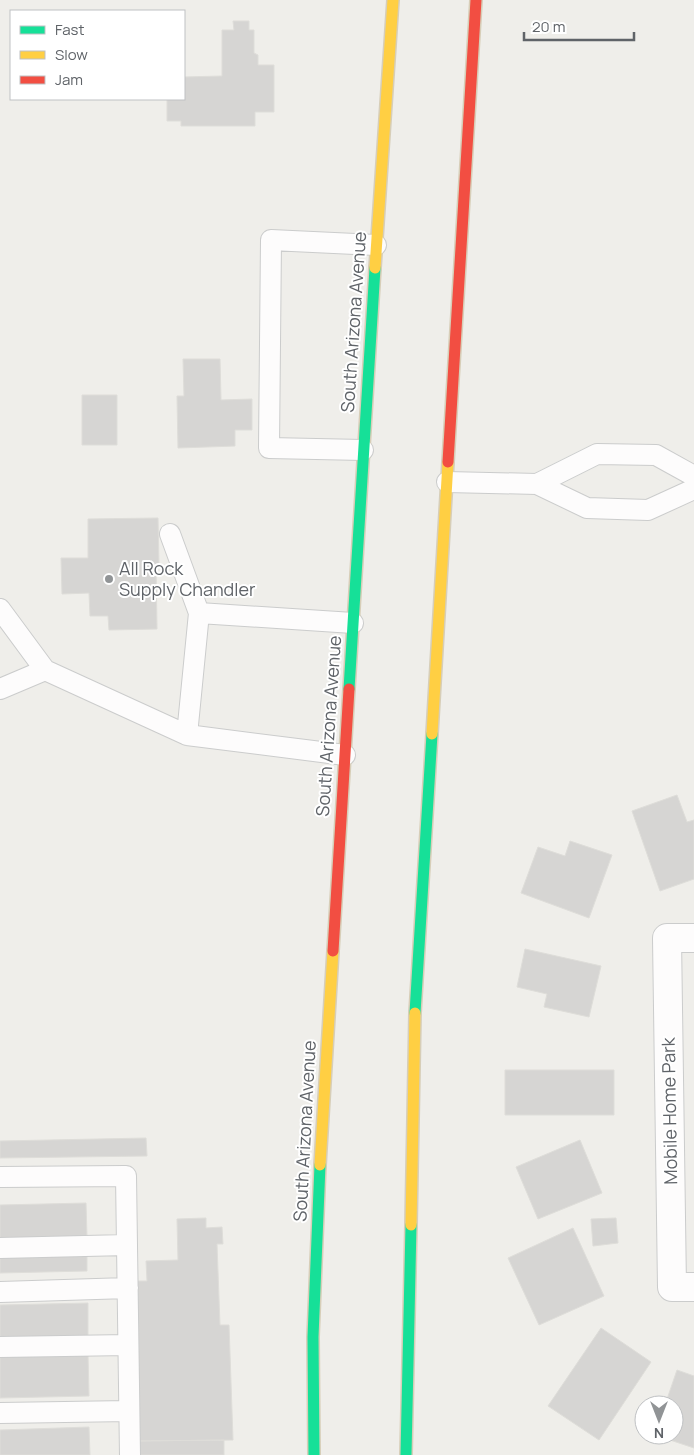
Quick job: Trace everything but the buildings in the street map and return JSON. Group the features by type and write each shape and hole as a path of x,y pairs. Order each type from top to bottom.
{"main road":[{"name":"South Arizona Avenue","path":"314,1455 313,1337 318,1190 363,450 393,0"},
{"path":"406,1455 415,1013 476,0"}],"street":[{"name":"Mobile Home Park","path":"694,938 668,938 672,1288 694,1287"}],"lane":[{"path":"363,450 269,448 271,240 376,245"},
{"path":"537,484 597,454 656,455 694,476"},
{"path":"447,482 537,484 587,508 648,510 694,489"},
{"path":"170,534 199,613 187,735"},
{"path":"0,609 45,670 187,735 345,755"},
{"path":"199,613 353,623"},
{"path":"0,689 45,670"},
{"path":"0,1177 126,1176 130,1455"},
{"path":"0,1248 127,1245"},
{"path":"0,1292 128,1288"},
{"path":"0,1347 128,1345"},
{"path":"0,1413 129,1411"}],"traffic: fast":[{"path":"349,689 375,268"},
{"path":"415,1013 432,734"},
{"path":"314,1455 313,1337 320,1165"},
{"path":"406,1455 411,1225"}],"traffic: slow":[{"path":"375,268 393,0"},
{"path":"432,734 448,462"},
{"path":"320,1165 333,951"},
{"path":"411,1225 415,1013"}],"traffic: jam":[{"path":"448,462 476,0"},
{"path":"333,951 349,689"}],"place":[{"name":"All Rock Supply Chandler","path":"109,579"}]}
